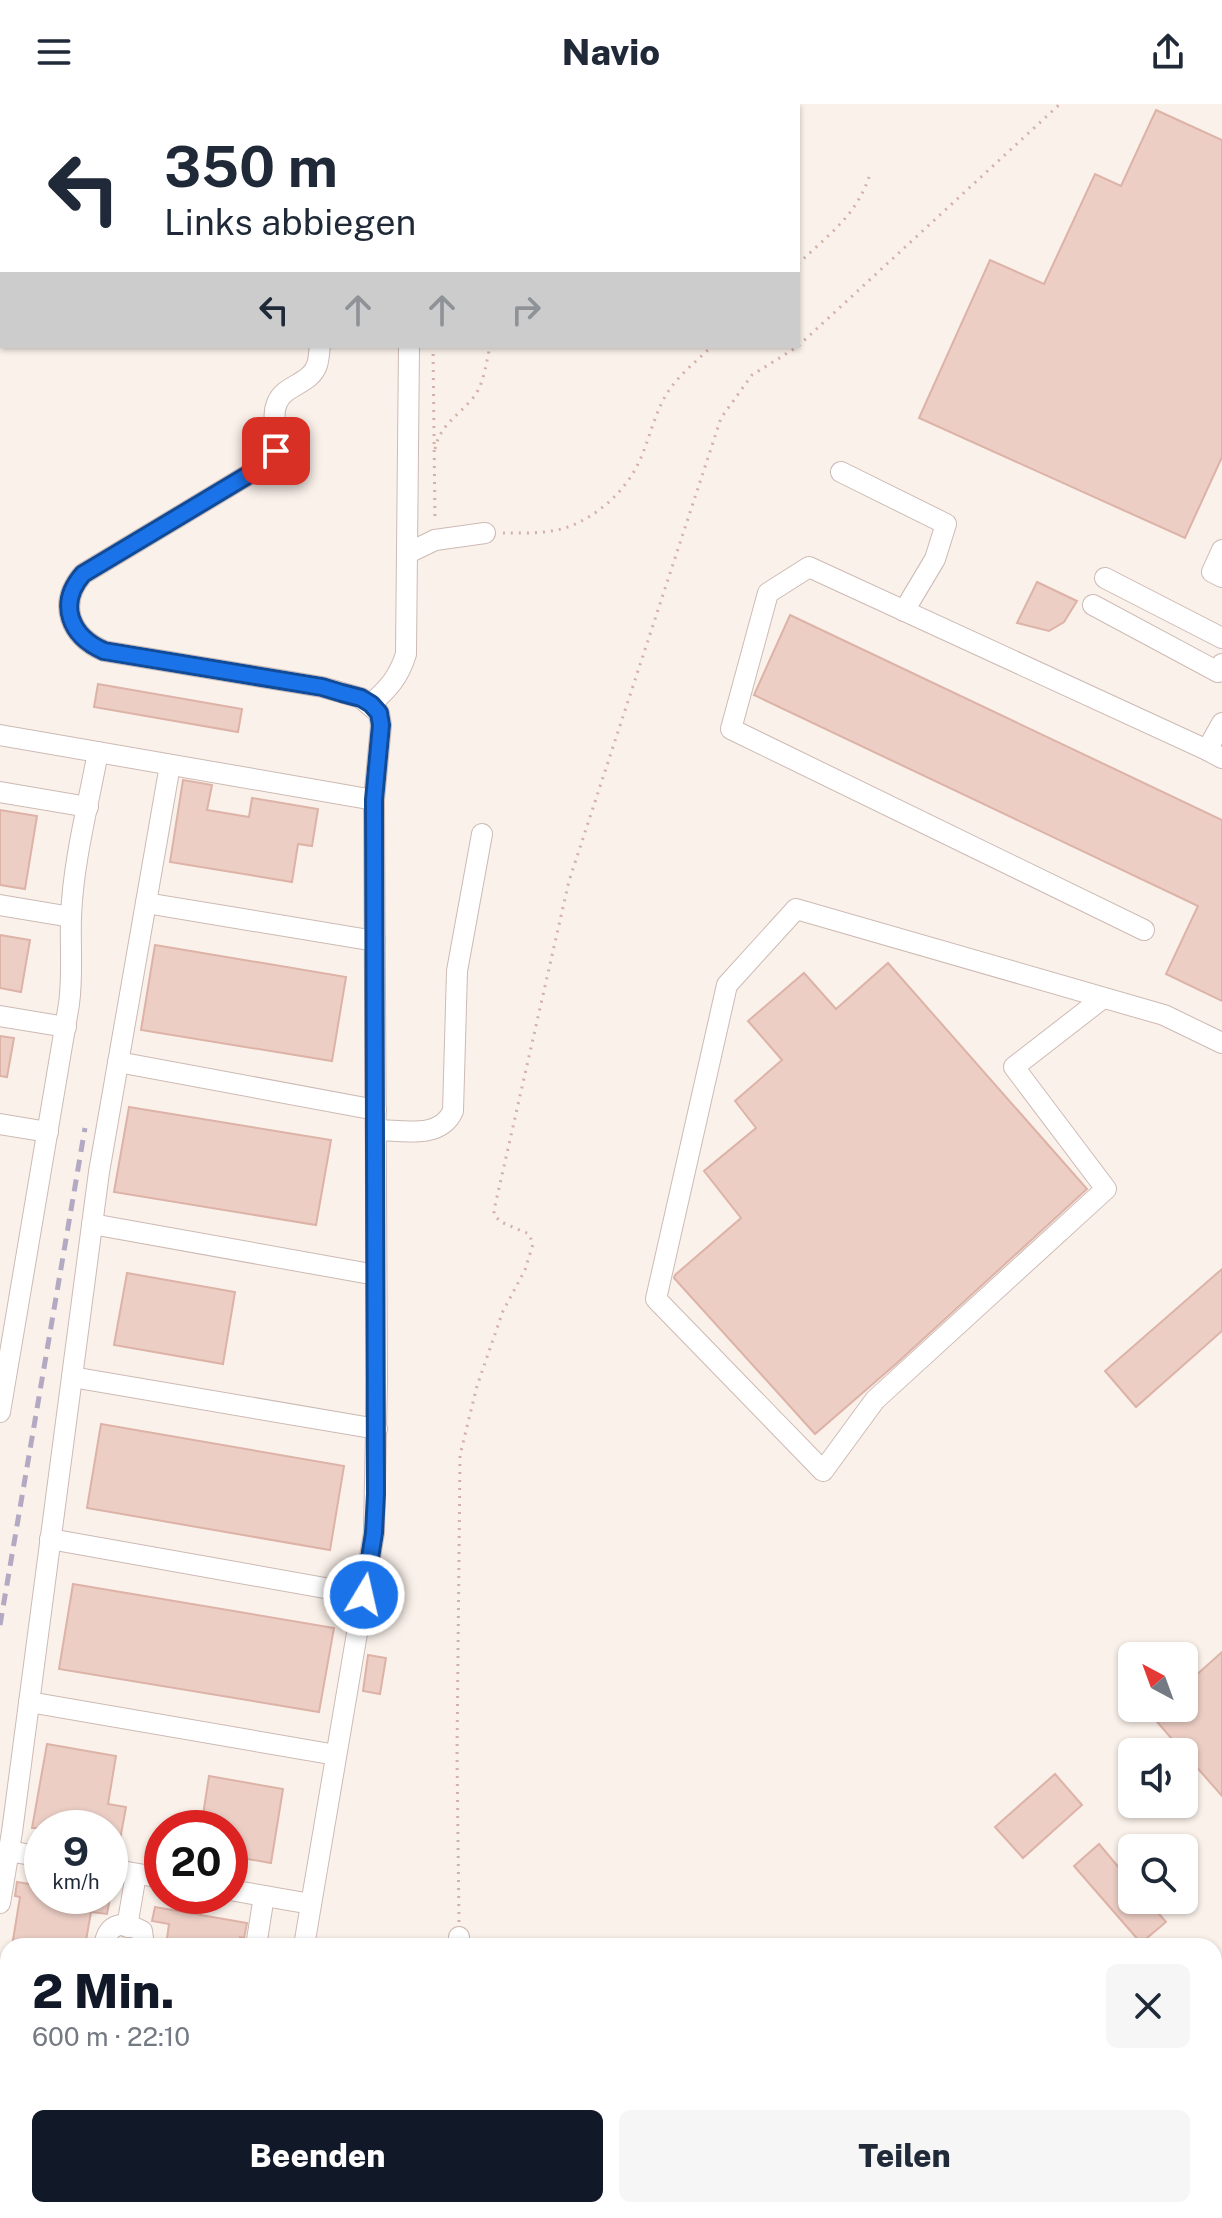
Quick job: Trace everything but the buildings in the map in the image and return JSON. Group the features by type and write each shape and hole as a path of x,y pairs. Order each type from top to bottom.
{"street":[{"path":"305,1938 374,1533 377,1429 374,800 381,725 379,713 361,698 322,687 104,651 82,638 70,617 70,595 83,574 271,460 279,441 275,409 279,398 312,375 320,348"},
{"path":"371,704 393,684 406,654 408,349"},
{"path":"841,472 946,524 935,559 904,611"},
{"path":"408,553 437,539 485,533"},
{"path":"1222,550 1212,572 1222,577"},
{"path":"1144,930 731,729 768,593 809,567 1214,754 1222,723"},
{"path":"1105,578 1222,638"},
{"path":"1093,605 1218,672 1222,664"},
{"path":"0,735 374,800"},
{"path":"0,1412 66,1027 72,979 74,880 98,752"},
{"path":"0,1903 99,1172 170,765"},
{"path":"0,792 88,807"},
{"path":"118,1062 428,1131 437,1129 453,1111 457,971 482,834"},
{"path":"146,903 375,941"},
{"path":"0,905 71,917"},
{"path":"1103,998 1014,1067 1106,1189 875,1400 823,1471 656,1299 727,985 796,909 1164,1015 1222,1043"},
{"path":"0,1016 66,1027"},
{"path":"0,1124 48,1132"},
{"path":"92,1224 376,1275"},
{"path":"72,1377 377,1429"},
{"path":"50,1539 364,1595"},
{"path":"29,1702 336,1755"},
{"path":"9,1851 24,1854"},
{"path":"128,1872 144,1875"},
{"path":"127,1927 136,1874"},
{"path":"248,1893 311,1904"},
{"path":"257,1938 264,1896"},
{"path":"106,1938 113,1927 119,1925 142,1931 143,1938"}],"path":[{"path":"800,344 1060,104"},
{"path":"800,262 847,218 862,197 871,171"},
{"path":"433,348 434,514 437,539"},
{"path":"433,459 439,433 473,399 489,348"},
{"path":"485,533 549,531 580,521 603,507 631,477 639,463 664,397 685,370 710,348"},
{"path":"459,1938 460,1455 477,1386 503,1311 525,1270 533,1244 529,1234 501,1222 494,1215 494,1210 569,881 721,418 752,375 795,348"}],"railway":[{"path":"0,1625 85,1128"}],"route":[{"path":"276,451 263,466 83,574 74,584 69,607 70,617 82,638 104,651 322,687 361,698 379,713 381,725 374,800 376,1494 374,1533 364,1595"}]}
